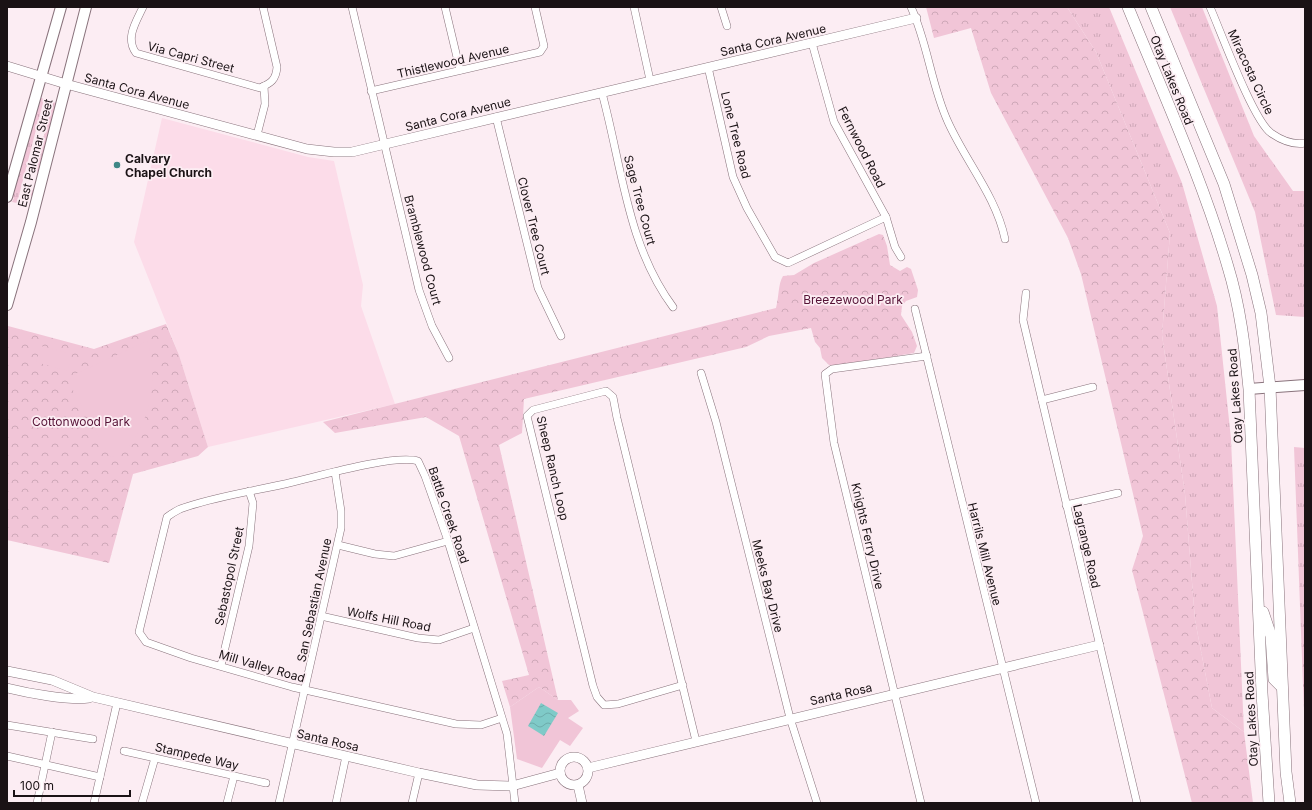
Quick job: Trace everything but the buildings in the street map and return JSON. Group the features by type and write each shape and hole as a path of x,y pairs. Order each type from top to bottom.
{"main road":[{"name":"East Palomar Street","path":"7,196 61,7"},
{"name":"East Palomar Street","path":"7,305 31,222 86,7"},
{"name":"Otay Lakes Road","path":"1128,7 1202,185 1228,267 1245,350 1249,389 1265,759 1269,803"},
{"name":"Otay Lakes Road","path":"1151,7 1224,184 1258,298 1266,346 1270,387 1286,772 1290,803"},
{"path":"1249,389 1305,386"},
{"path":"1258,598 1271,636 1274,680 1282,687"}],"street":[{"name":"Via Capri Street","path":"143,7 131,36 133,48 136,53 260,88 264,86"},
{"path":"257,135 265,104 264,86 272,82 276,76 277,67 262,7"},
{"name":"Bramblewood Court","path":"352,7 419,290 432,326 449,358"},
{"path":"445,7 460,70"},
{"name":"Thistlewood Avenue","path":"371,91 540,52 544,46 534,7"},
{"path":"634,7 650,80"},
{"path":"721,7 727,26"},
{"path":"911,7 916,18 932,81 948,123 995,207 1005,239"},
{"name":"Miracosta Circle","path":"1210,7 1257,116 1270,133 1284,140 1297,144 1305,143"},
{"name":"Santa Cora Avenue","path":"7,66 66,84 307,149 352,152 916,18"},
{"name":"Fernwood Road","path":"812,43 834,122 886,217 895,247 900,257"},
{"name":"Lone Tree Road","path":"708,67 733,177 749,211 775,257 788,263 886,217"},
{"name":"Sage Tree Court","path":"602,93 637,239 650,272 673,307"},
{"name":"Clover Tree Court","path":"496,117 538,288 561,336"},
{"name":"Lagrange Road","path":"1026,293 1023,320 1137,803"},
{"name":"Harrils Mill Avenue","path":"915,309 1036,803"},
{"name":"Knights Ferry Drive","path":"921,803 894,695 852,512 834,443 825,374 832,369 927,356"},
{"name":"Meeks Bay Drive","path":"701,373 716,422 790,718 817,803"},
{"path":"1042,400 1093,387"},
{"name":"Sheep Ranch Loop","path":"683,685 618,704 604,705 597,698 592,686 527,416 533,410 606,391 613,397 683,685 696,741"},
{"name":"Battle Creek Road","path":"167,517 180,509 335,472 392,461 411,459 418,461 425,476 448,541 502,718 510,752 512,786 515,803"},
{"name":"San Sebastian Avenue","path":"278,803 341,528 341,511 335,472"},
{"name":"Sebastopol Street","path":"221,665 249,546 253,502 249,492"},
{"path":"1066,505 1118,493"},
{"name":"Mill Valley Road","path":"167,517 139,632 146,642 191,658 221,665 305,690 456,724 481,724 502,718"},
{"path":"338,545 375,554 394,556 448,541"},
{"name":"Wolfs Hill Road","path":"321,616 418,638 439,640 474,628"},
{"name":"Santa Rosa","path":"588,768 790,718 894,695 1099,645"},
{"name":"Santa Rosa","path":"7,671 52,680 93,697 117,703 419,774 477,785 512,786 560,773"},
{"name":"Santa Rosa","path":"7,688 36,694 71,698 93,697"},
{"path":"94,803 117,703"},
{"path":"7,725 93,739"},
{"path":"37,803 52,732"},
{"name":"Stampede Way","path":"124,751 266,783"},
{"path":"7,756 100,777"},
{"path":"336,803 346,756"},
{"path":"571,757 580,758 588,768 587,776 578,785 568,784 562,778 560,773 564,761 571,757"},
{"path":"142,803 155,758"},
{"path":"412,803 419,774"},
{"path":"227,803 234,776"},
{"path":"578,785 582,803"}],"shaded area":[{"path":"162,118 308,157 334,161 363,285 361,306 395,404 208,447 179,355 134,242"}],"green space":[{"path":"926,7 1067,7 1096,52 1170,233 1162,335 1185,494 1195,620 1212,708 1244,732 1253,803 1192,803 1132,570 1143,536 1081,274 1068,238 991,93 971,28 934,38"},
{"path":"1067,7 1109,7 1182,183 1217,306 1231,439 1244,732 1212,708 1195,620 1185,494 1162,335 1170,233 1096,52"},
{"path":"1170,7 1202,7 1254,136 1293,191 1305,191 1305,317 1276,315 1255,212"},
{"path":"41,98 44,99 17,203 12,202 14,198 12,197"},
{"path":"53,102 56,103 43,154 34,199 30,194 31,191 35,189 38,175 36,165"},
{"name":"Breezewood Park","path":"879,234 883,235 887,246 890,265 900,271 907,267 911,269 918,290 917,297 906,301 902,306 901,315 912,332 917,346 914,353 835,366 829,365 822,358 820,348 815,342 811,328 769,336 746,347 524,399 522,433 499,445 558,700 539,687 510,707 502,681 529,675 459,436 426,417 335,433 323,422 776,308 780,283 783,276 794,275 814,263"},
{"name":"Cottonwood Park","path":"166,324 179,355 208,447 198,456 133,474 109,563 7,540 8,326 94,349"},
{"path":"147,341 151,354 152,384 146,414 141,428 123,452 110,457 69,383 71,376"},
{"path":"41,346 72,354 68,371 36,362"},
{"path":"1294,447 1305,448 1305,738"},
{"path":"539,687 558,700 571,700 579,711 568,718 583,728 570,746 560,740 542,768 517,759 510,707"}],"water":[{"path":"541,703 558,713 544,736 528,726"}],"place":[{"name":"Calvary Chapel Church","path":"117,165"}]}
